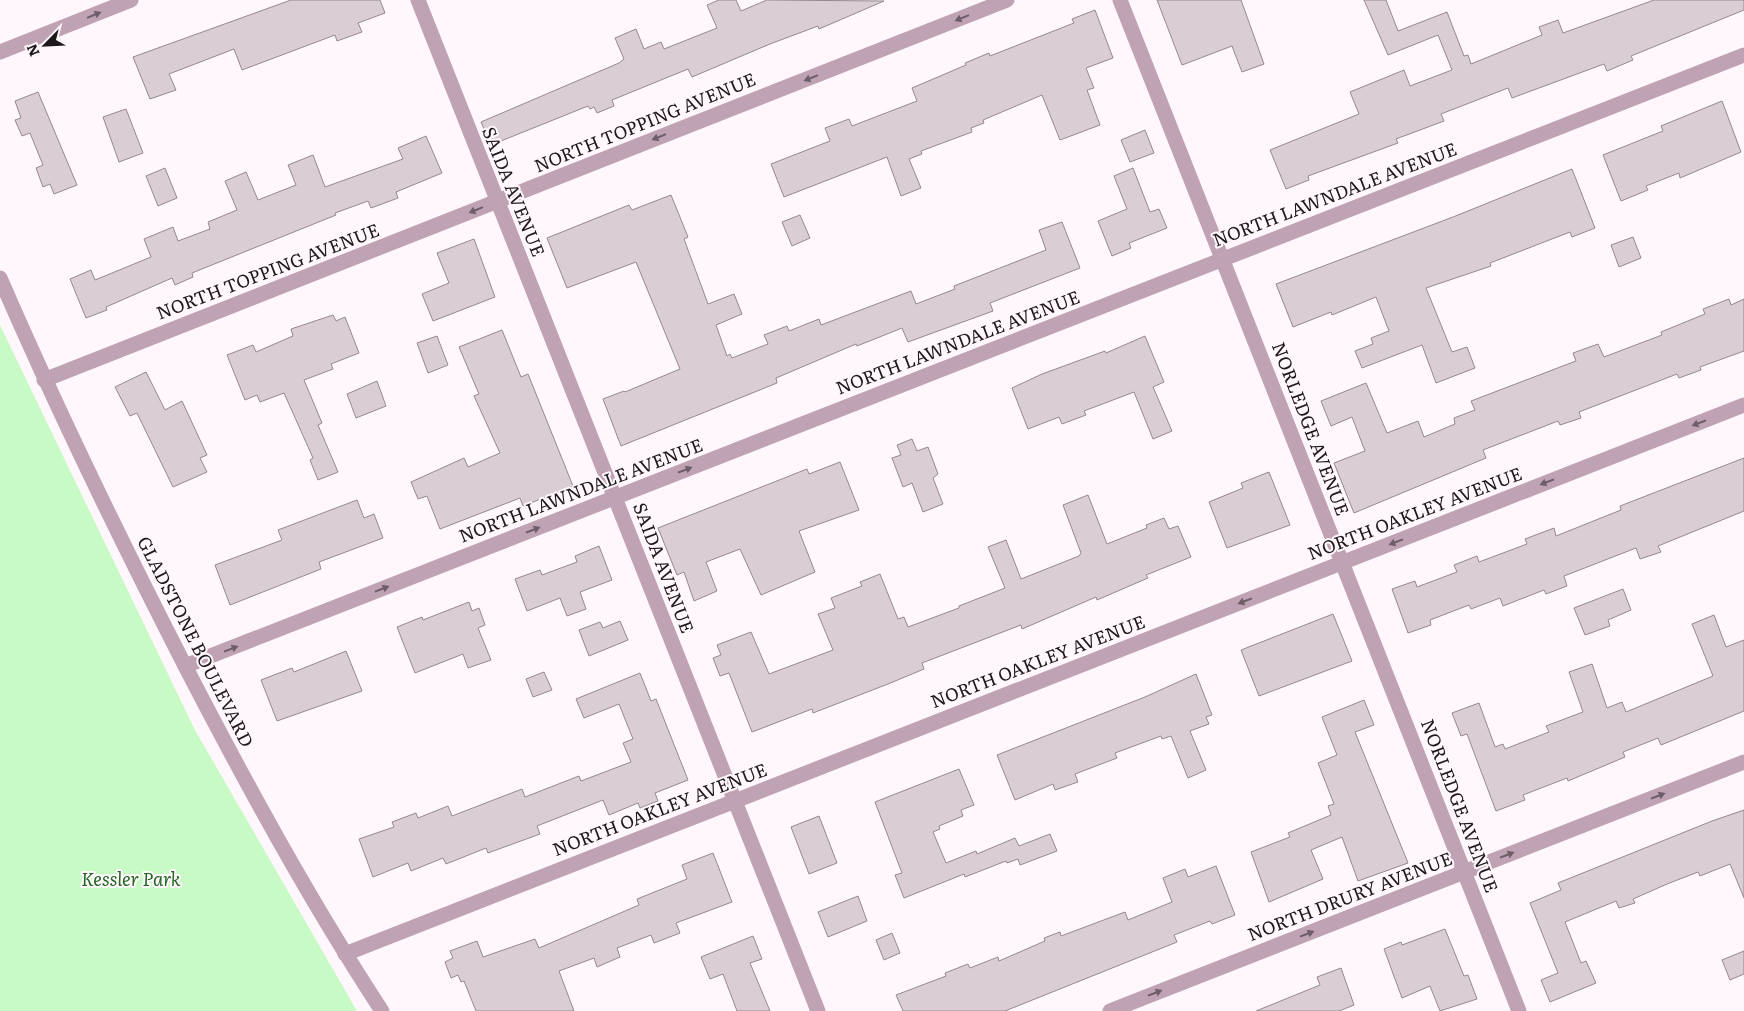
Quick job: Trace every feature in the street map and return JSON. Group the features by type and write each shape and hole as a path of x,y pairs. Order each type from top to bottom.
{"street":[{"path":"0,52 132,0"},
{"name":"SAIDA AVENUE","path":"418,0 467,129 498,201 818,1011"},
{"name":"NORTH TOPPING AVENUE","path":"44,380 1007,0"},
{"name":"NORLEDGE AVENUE","path":"1120,0 1519,1011"},
{"name":"NORTH LAWNDALE AVENUE","path":"186,666 1744,55"},
{"name":"GLADSTONE BOULEVARD","path":"0,278 44,380 247,785 345,954 382,1011"},
{"name":"NORTH OAKLEY AVENUE","path":"345,954 1744,405"},
{"name":"NORTH DRURY AVENUE","path":"1110,1011 1744,762"}],"green space":[{"name":"Kessler Park","path":"0,325 195,730 357,1011 0,1011"}],"building":[{"path":"291,0 380,0 385,13 358,23 362,32 337,41 335,35 242,70 234,49 169,74 176,90 150,99 133,57"},
{"path":"719,0 736,0 741,11 767,0 884,1 819,29 818,26 770,44 692,77 688,69 612,100 614,106 597,113 594,107 590,109 588,106 491,145 481,122 619,63 624,59 615,38 636,29 644,49 661,42 664,49 717,28 707,5"},
{"path":"1157,0 1241,0 1264,64 1242,72 1232,46 1182,65"},
{"path":"1364,0 1386,0 1398,31 1447,12 1464,56 1468,55 1471,64 1542,35 1539,27 1558,20 1563,33 1654,0 1744,0 1744,10 1631,56 1633,60 1607,71 1604,64 1512,98 1508,88 1441,114 1444,121 1396,139 1398,143 1308,176 1309,180 1286,189 1270,150 1359,114 1350,92 1404,70 1410,86 1452,70 1438,35 1388,55"},
{"path":"1095,10 1113,58 1086,68 1094,88 1087,90 1100,125 1060,140 1042,95 983,120 984,123 971,128 972,132 921,151 922,154 909,159 921,188 901,196 887,157 784,197 771,164 830,141 825,128 849,119 852,126 917,101 912,88 989,53 990,56 1074,23 1072,19"},
{"path":"38,92 77,185 54,194 50,184 43,187 36,168 43,165 30,133 22,136 15,120 21,118 15,101"},
{"path":"1722,101 1741,152 1680,178 1679,173 1646,186 1648,190 1621,201 1603,155 1663,131 1661,126"},
{"path":"126,109 143,153 119,162 103,117"},
{"path":"1145,130 1154,153 1130,162 1121,140"},
{"path":"426,136 442,173 396,192 398,198 371,208 368,201 335,213 336,215 192,273 193,277 175,285 172,278 106,307 107,310 86,318 70,279 91,270 95,280 151,257 144,239 173,227 178,241 210,229 208,222 237,210 225,181 246,172 258,200 296,185 288,165 313,155 325,187 403,159 398,148"},
{"path":"165,168 177,198 158,206 146,176"},
{"path":"1133,168 1150,212 1159,209 1167,228 1129,243 1131,248 1112,256 1098,221 1127,209 1114,176"},
{"path":"1572,169 1595,228 1572,237 1570,232 1490,263 1491,266 1426,288 1452,352 1467,347 1475,368 1436,383 1422,345 1362,368 1355,351 1373,344 1371,338 1389,331 1376,297 1332,315 1331,312 1293,327 1276,284 1453,217"},
{"path":"671,195 688,237 684,239 708,304 734,294 742,314 716,325 727,356 730,354 732,358 768,344 764,335 787,326 789,331 819,319 821,325 911,291 916,304 955,289 954,286 1046,250 1039,230 1062,222 1080,268 990,303 993,311 908,342 902,328 857,346 856,344 776,378 777,383 621,446 603,399 680,369 636,262 567,288 547,238 629,205 632,210"},
{"path":"800,215 810,238 792,246 782,222"},
{"path":"1633,237 1641,258 1619,267 1611,245"},
{"path":"474,239 495,297 433,321 422,294 449,283 437,253"},
{"path":"1729,299 1731,305 1744,299 1744,351 1700,367 1701,370 1679,378 1677,374 1579,412 1581,418 1560,425 1558,421 1483,450 1486,458 1354,513 1334,463 1365,451 1352,417 1331,426 1321,401 1366,383 1387,433 1418,421 1424,437 1455,424 1454,418 1475,410 1471,401 1576,361 1573,353 1598,344 1604,357 1662,335 1661,332 1705,314 1703,309"},
{"path":"333,315 336,321 345,317 359,353 331,364 333,369 304,380 322,423 318,425 338,472 318,480 310,460 313,458 284,393 260,402 257,395 245,400 227,355 253,345 256,352 293,336 291,329"},
{"path":"502,330 521,377 528,374 573,486 523,506 520,498 440,529 427,496 418,499 411,482 464,458 468,467 500,453 474,396 479,394 459,347"},
{"path":"437,336 448,365 428,373 417,343"},
{"path":"1145,336 1164,382 1153,387 1172,431 1153,439 1134,392 1084,411 1086,415 1062,424 1059,417 1028,429 1012,388 1042,374 1105,351 1106,353"},
{"path":"146,372 165,410 182,401 207,455 200,458 207,472 173,487 137,413 130,416 115,387"},
{"path":"377,381 386,406 356,418 347,394"},
{"path":"912,439 917,451 928,447 938,474 933,478 943,504 923,512 912,483 903,487 892,458 901,455 897,445"},
{"path":"1744,458 1744,511 1658,546 1661,552 1640,559 1636,548 1564,576 1567,586 1546,594 1544,590 1503,606 1500,598 1471,609 1469,605 1430,620 1431,625 1408,633 1392,589 1415,581 1417,587 1457,572 1454,565 1477,556 1479,562 1527,544 1525,539 1554,528 1556,536 1621,510 1620,506"},
{"path":"840,462 859,510 799,531 815,572 761,595 740,549 706,562 717,591 694,601 684,572 677,575 658,528 807,469 809,474"},
{"path":"1269,472 1290,525 1227,548 1209,502 1243,488 1241,483"},
{"path":"1088,495 1107,544 1147,528 1146,525 1164,518 1169,529 1178,526 1191,557 1146,575 1148,578 1097,600 1096,597 1022,629 1021,625 922,663 924,669 888,684 813,713 812,709 752,732 729,673 720,676 713,658 721,655 717,645 751,632 769,674 833,650 818,614 835,608 831,598 862,586 860,582 880,574 898,619 904,617 908,627 959,608 959,606 1005,588 988,547 1006,540 1021,579 1079,556 1081,553 1063,505"},
{"path":"357,500 364,518 374,514 383,538 319,562 321,569 230,605 215,565 282,540 278,530"},
{"path":"599,546 612,580 580,592 586,609 567,616 560,598 527,611 515,579 540,570 542,575 577,562 575,556"},
{"path":"1623,589 1631,610 1608,620 1610,626 1585,635 1574,608"},
{"path":"469,602 472,611 479,608 485,625 478,628 491,660 468,668 463,654 415,673 397,627 422,617 423,620"},
{"path":"1333,614 1352,661 1259,696 1241,650"},
{"path":"1714,615 1726,647 1744,640 1744,711 1661,745 1658,738 1623,752 1625,757 1568,781 1567,778 1523,795 1525,800 1496,811 1467,734 1461,736 1452,713 1479,703 1495,747 1503,744 1505,749 1549,732 1546,726 1583,712 1569,672 1592,664 1607,708 1622,702 1626,712 1713,676 1692,624"},
{"path":"620,621 628,640 589,656 579,630 600,622 603,628"},
{"path":"346,651 362,691 277,721 261,680 292,668 294,672"},
{"path":"544,672 552,690 533,697 526,679"},
{"path":"640,673 651,701 656,699 688,780 655,793 658,801 640,808 638,803 609,815 603,800 537,826 540,834 488,853 486,848 446,864 443,858 411,871 408,863 373,877 359,839 394,827 392,822 416,813 418,818 448,806 452,816 522,789 525,797 579,776 581,781 631,762 623,743 633,739 619,704 584,718 576,699"},
{"path":"1196,674 1212,715 1206,717 1209,724 1190,731 1206,770 1188,778 1171,736 1162,739 1161,736 1115,753 1117,758 1075,774 1078,782 1055,790 1053,784 1015,800 997,755 1145,697"},
{"path":"1364,700 1374,725 1355,732 1408,863 1358,881 1342,837 1311,850 1323,879 1269,902 1251,852 1290,837 1288,833 1331,815 1328,806 1334,804 1318,763 1337,755 1322,717"},
{"path":"959,769 974,805 961,810 963,816 939,826 940,829 933,832 946,863 976,851 977,854 1015,838 1019,846 1050,834 1057,851 1020,865 1018,859 1007,863 1006,861 965,877 964,874 904,898 895,875 902,873 875,802"},
{"path":"1744,810 1744,898 1730,864 1700,876 1698,872 1667,884 1633,899 1635,903 1619,908 1616,901 1565,922 1581,963 1586,961 1596,983 1550,1002 1541,980 1558,973 1530,903 1561,890 1558,883"},
{"path":"819,816 837,863 809,874 791,827"},
{"path":"713,853 732,902 676,923 680,933 654,943 651,935 617,948 620,957 597,967 594,958 559,971 574,1011 476,1011 464,981 461,982 458,975 451,978 445,962 453,958 450,951 477,941 483,957 535,939 539,948 639,905 637,899 687,879 682,865"},
{"path":"1216,866 1235,915 1212,924 1210,921 1174,935 1177,942 1005,1011 903,1011 896,995 946,976 945,973 968,964 970,968 998,957 999,961 1045,941 1044,938 1060,932 1061,936 1125,912 1128,920 1172,902 1163,878 1185,869 1188,877"},
{"path":"858,896 867,921 828,937 818,912"},
{"path":"1445,929 1464,976 1468,975 1477,999 1440,1011 1430,986 1402,998 1384,949 1401,942 1402,945"},
{"path":"892,933 900,953 884,960 876,940"},
{"path":"753,936 762,959 750,963 770,1011 737,1011 723,974 710,979 701,957"},
{"path":"1744,951 1744,974 1730,980 1722,960"},
{"path":"1341,968 1354,1005 1339,1011 1256,1011 1320,985 1317,977"}]}
